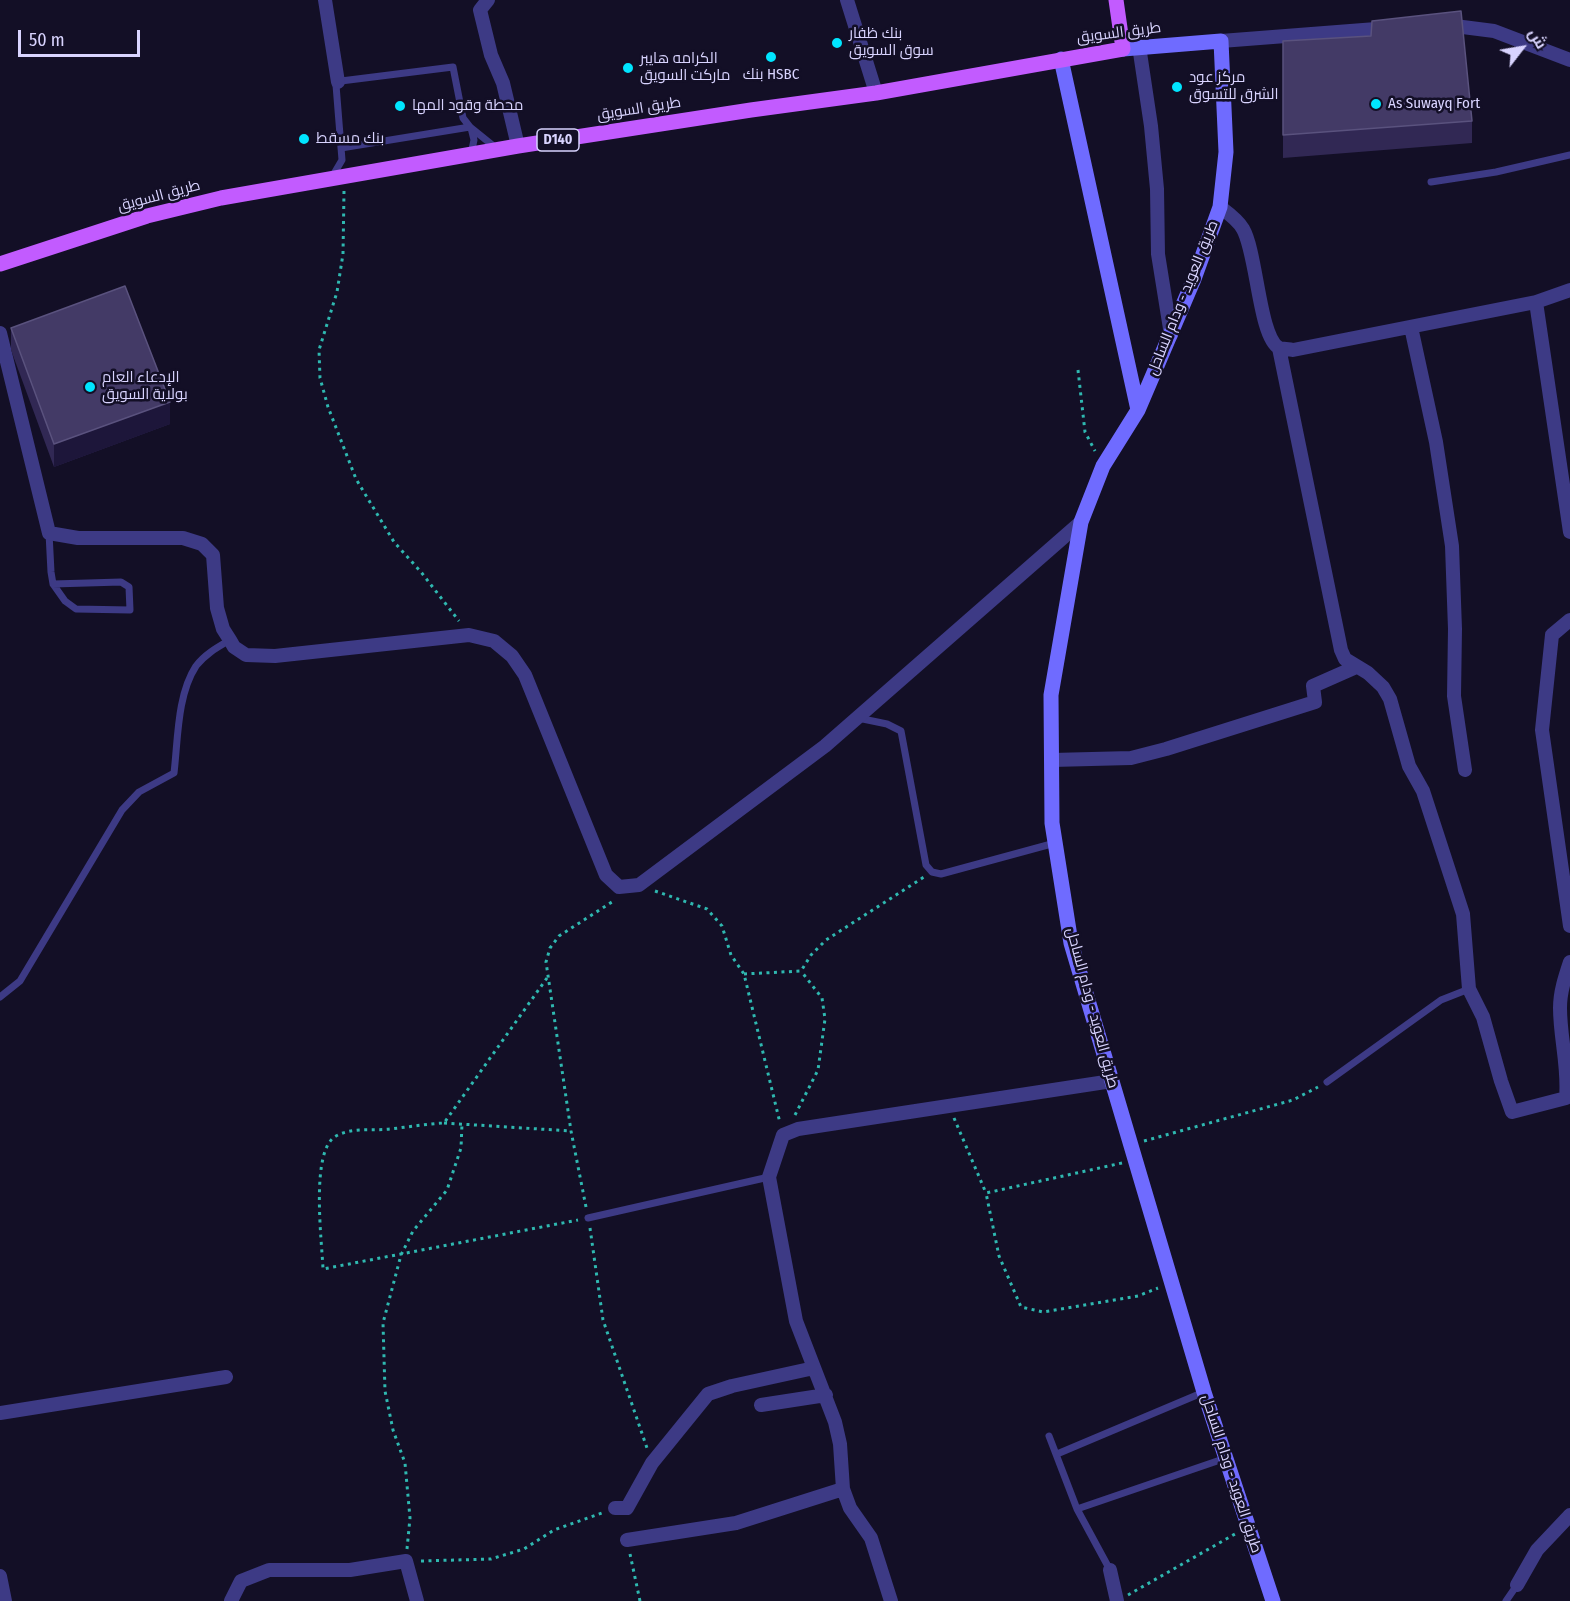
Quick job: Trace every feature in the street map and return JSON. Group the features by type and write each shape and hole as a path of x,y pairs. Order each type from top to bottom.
{"main road":[{"path":"1116,0 1123,49"},
{"name":"طريق السويق","path":"0,264 147,216 221,198 518,146 876,93 1139,46 1221,41"},
{"name":"طريق العويد - ودام الساحل","path":"1221,41 1226,152 1220,207 1194,279 1138,410 1103,466 1081,522 1051,695 1052,823 1071,944 1204,1392 1273,1601"},
{"name":"طريق العويد - ودام الساحل","path":"1061,59 1138,410"}],"street":[{"path":"325,0 338,82"},
{"path":"847,0 876,93"},
{"path":"480,3 491,55 503,83 518,146"},
{"path":"1432,26 1444,25 1494,32 1570,60"},
{"path":"1221,41 1398,27"},
{"path":"1139,46 1151,126 1157,189 1158,254 1171,335"},
{"path":"1220,207 1243,228 1250,244 1268,335 1279,348 1341,650 1345,659 1368,673 1387,693 1409,766 1423,791 1463,914 1469,989 1483,1017 1512,1112 1566,1098 1568,1083 1560,1007 1564,978 1570,962"},
{"path":"1279,348 1293,350 1411,327 1536,302 1570,290"},
{"path":"1536,302 1570,525"},
{"path":"1411,327 1436,442 1452,546 1455,629 1454,696 1465,770"},
{"path":"0,333 50,533 78,538 183,538 202,544 213,555 217,608 223,629 234,647 246,655 275,656 469,635 494,640 512,656 525,675 606,875 619,886 639,885 825,746 1081,522"},
{"path":"1570,620 1552,635 1542,730 1570,926"},
{"path":"1052,760 1131,758 1166,749 1315,702 1313,686 1356,667"},
{"path":"891,1601 871,1538 850,1508 843,1489 840,1444 826,1395 796,1320 769,1177 783,1135 798,1129 1112,1081"},
{"path":"615,1508 627,1508 652,1463 708,1394 732,1386 814,1368"},
{"path":"0,1413 226,1377"},
{"path":"761,1405 826,1395"},
{"path":"627,1539 736,1523 843,1489"},
{"path":"1517,1585 1537,1550 1570,1515"},
{"path":"231,1601 241,1581 269,1569 350,1570 406,1561 417,1601"},
{"path":"1110,1570 1119,1600"},
{"path":"0,1576 5,1601"}],"lane":[{"path":"343,177 338,82 453,67 461,112 470,127 474,140 471,154"},
{"path":"341,148 470,127 498,150"},
{"path":"1431,182 1496,172 1570,155"},
{"path":"342,160 345,169 343,177"},
{"path":"50,533 53,584 65,601 76,609 130,610 129,586 121,582 53,584"},
{"path":"0,997 20,981 122,810 139,792 174,773 182,701 196,667 211,651 230,640"},
{"path":"857,718 887,724 901,731 926,865 932,872 941,874 1055,843"},
{"path":"1327,1082 1441,1000 1469,989"},
{"path":"588,1218 769,1177"},
{"path":"1057,1454 1204,1392"},
{"path":"1049,1436 1077,1509 1110,1570"},
{"path":"1077,1509 1226,1458"},
{"path":"1506,1601 1517,1585"}],"path":[{"path":"343,177 343,254 337,292 319,350 320,378 356,479 388,533 469,635"},
{"path":"1078,370 1085,432 1103,466"},
{"path":"801,971 811,955 826,940 932,872"},
{"path":"652,1463 603,1320 547,978 546,962 550,948 559,936 639,885 707,909 722,926 731,955 744,974 783,1135"},
{"path":"744,974 801,971"},
{"path":"783,1135 805,1098 818,1070 825,1019 822,998 801,971"},
{"path":"444,1123 547,978"},
{"path":"986,1193 1133,1153 1293,1100 1327,1082"},
{"path":"949,1106 986,1193 999,1256 1021,1307 1043,1312 1137,1296 1171,1283"},
{"path":"571,1131 444,1123 349,1131 333,1137 324,1151 319,1176 323,1269 588,1218"},
{"path":"462,1124 461,1148 447,1190 413,1231 401,1255 383,1323 385,1391 393,1430 405,1463 410,1518 406,1561 491,1559 524,1550 554,1530 615,1508"},
{"path":"1119,1600 1249,1526"}],"building":[{"name":"As Suwayq Fort","path":"1461,11 1472,121 1283,135 1283,41 1371,36 1372,21"},
{"name":"الإدعاء العام بولاية السويق","path":"125,286 170,402 54,444 11,328"}],"place":[{"name":"بنك ظفار سوق السويق","path":"837,43"},
{"name":"بنك HSBC","path":"771,57"},
{"name":"الكرامه هايبر ماركت السويق","path":"628,68"},
{"name":"مركز عود الشرق للتسوق","path":"1177,87"},
{"name":"As Suwayq Fort","path":"1376,104"},
{"name":"محطة وقود المها","path":"400,106"},
{"name":"بنك مسقط","path":"304,139"},
{"name":"الإدعاء العام بولاية السويق","path":"90,387"}]}
